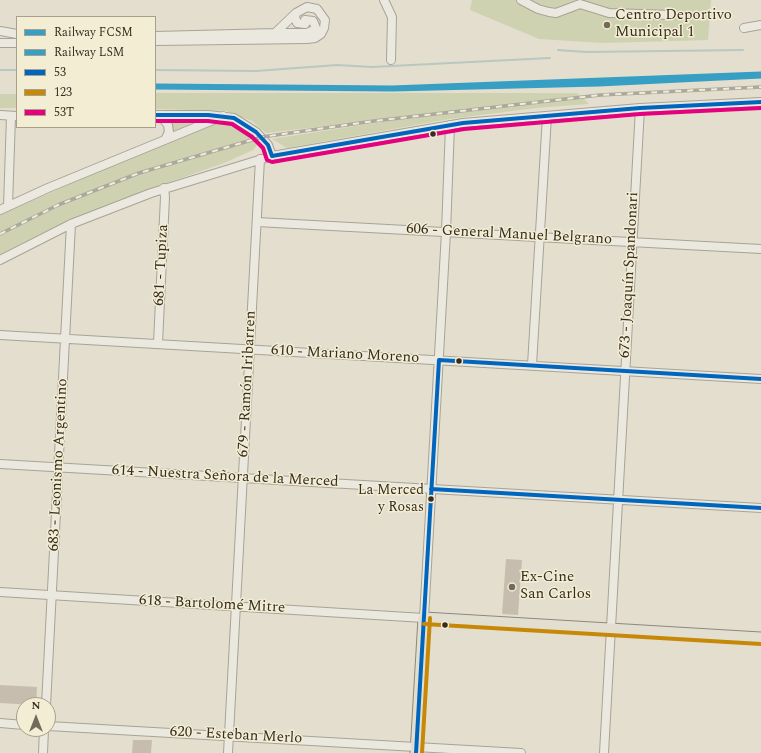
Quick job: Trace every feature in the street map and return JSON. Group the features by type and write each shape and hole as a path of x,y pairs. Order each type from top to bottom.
{"main road":[{"path":"417,750 424,618 761,638"}],"street":[{"path":"384,0 392,17 391,60"},
{"path":"521,0 538,9 556,13 574,6 585,5"},
{"path":"577,0 585,5 609,13 672,15"},
{"path":"156,41 307,39 315,38 321,34 324,28 325,20 320,11 312,7 308,7 296,13 275,33"},
{"path":"156,36 307,33 316,28 313,21 305,20 305,24 297,22 295,17 296,13"},
{"path":"744,28 761,25"},
{"path":"0,31 16,34"},
{"path":"0,37 16,39"},
{"path":"0,43 16,43"},
{"path":"0,260 71,224 164,188 272,156 450,124 640,108 761,102"},
{"name":"673 - Joaquín Spandonari","path":"604,753 612,628 624,370 640,108"},
{"path":"158,115 223,116 241,122 256,132 268,145 272,156"},
{"path":"158,115 168,125 169,132 166,138"},
{"path":"0,116 14,116 8,206"},
{"path":"0,210 166,138 223,116"},
{"path":"532,365 547,116"},
{"path":"424,618 446,232 450,124"},
{"name":"679 - Ramón Iribarren","path":"228,753 251,350 260,159"},
{"name":"681 - Tupiza","path":"158,343 165,204 164,188"},
{"name":"606 - General Manuel Belgrano","path":"257,222 761,249"},
{"name":"683 - Leonismo Argentino","path":"46,697 71,224"},
{"name":"610 - Mariano Moreno","path":"0,335 761,379"},
{"name":"614 - Nuestra Señora de la Merced","path":"0,464 618,501 761,508"},
{"name":"618 - Bartolomé Mitre","path":"0,592 424,618"},
{"path":"0,723 16,724"},
{"name":"620 - Esteban Merlo","path":"56,726 229,736 417,750 521,753"},
{"path":"43,753 44,737"}],"green space":[{"name":"Centro Deportivo Municipal 1","path":"472,0 711,0 708,40 603,43 539,39 470,10"},
{"path":"156,93 577,93 580,96 266,133 252,121 226,111 156,109"},
{"path":"0,94 16,94 16,108 0,108"},
{"path":"582,97 589,104 536,108 449,119 287,148 272,139 420,116"},
{"path":"170,120 198,121 173,132"},
{"path":"221,121 236,125 253,135 257,145 253,150 224,163 164,184 70,221 0,257 0,215 123,161"}],"building":[{"name":"Ex-Cine San Carlos","path":"506,559 522,560 518,615 502,614"},
{"path":"0,685 37,687 36,697 16,697 16,704 0,703"},
{"path":"133,740 152,740 151,753 132,753"}],"waterway":[{"path":"558,50 586,52 743,50"},
{"path":"156,70 256,71 337,65 372,67 550,58"},
{"path":"0,70 16,70"}],"railway":[{"path":"0,234 58,205 139,173 262,137 374,121 600,95 761,87"}],"rail line":[{"name":"FCSM","path":"156,86 392,88 761,74"},
{"name":"LSM","path":"156,87 393,89 599,84 761,76"}],"transit line":[{"name":"53","path":"156,115 208,115 234,118 256,132 268,145 272,156 463,123 640,108 761,102"},
{"name":"53T","path":"156,121 208,121 232,124 252,137 263,148 267,160 272,162 464,129 640,114 761,108"},
{"name":"53","path":"416,753 439,360 761,379"},
{"name":"53","path":"431,489 761,508"},
{"name":"123","path":"422,753 430,618"},
{"name":"123","path":"424,624 761,644"}],"place":[{"name":"Centro Deportivo Municipal 1","path":"607,25"},
{"name":"La Merced y Rosas","path":"431,499"},
{"name":"Ex-Cine San Carlos","path":"512,587"}]}
